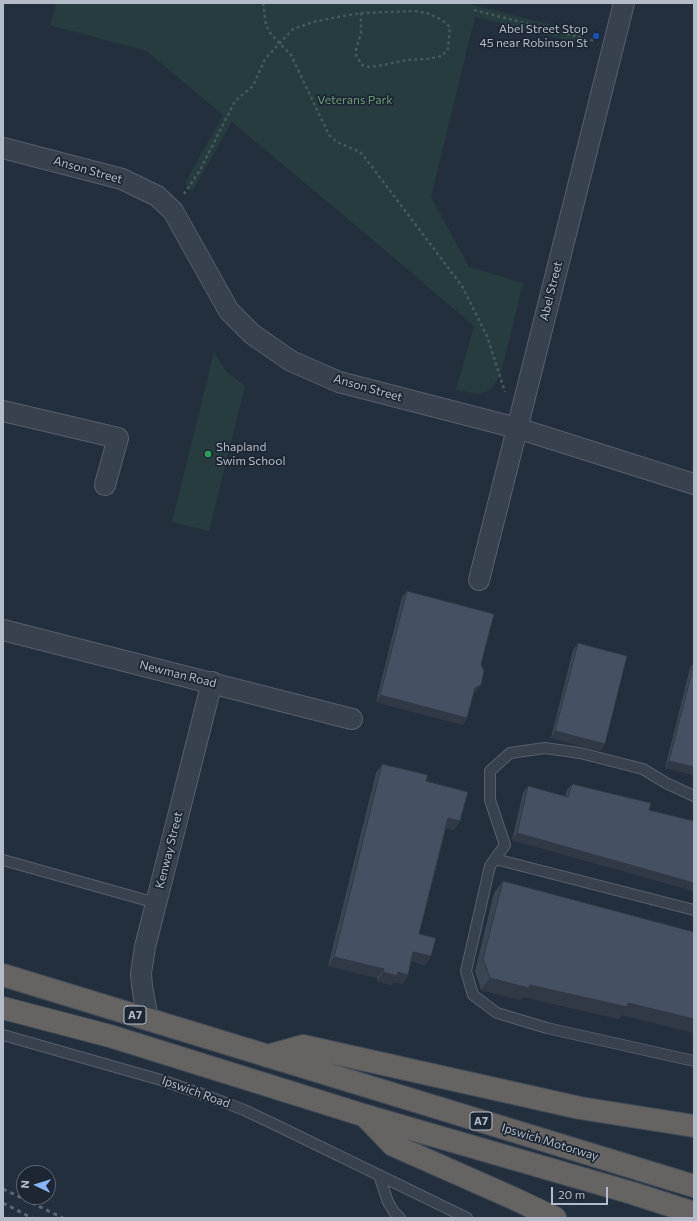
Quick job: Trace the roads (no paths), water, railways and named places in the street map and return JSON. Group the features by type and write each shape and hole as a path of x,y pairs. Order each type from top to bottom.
{"highway":[{"name":"A7","path":"3,976 267,1056"},
{"name":"A7","path":"3,1008 110,1036 363,1115 624,1191 694,1213"},
{"path":"267,1056 303,1046 580,1108 694,1126"},
{"name":"Ipswich Motorway","path":"267,1056 694,1186"},
{"path":"363,1115 393,1145 515,1198 555,1218"}],"street":[{"name":"Abel Street","path":"480,580 624,3"},
{"name":"Anson Street","path":"3,148 122,179 157,196 173,211 229,311 252,334 291,361 339,382 517,428 694,484"},
{"path":"3,411 118,438 105,485"},
{"name":"Newman Road","path":"3,630 212,682 352,719"},
{"name":"Kenway Street","path":"148,1020 141,973 145,947 212,682"}],"lane":[{"path":"694,796 666,783 643,769 580,753 544,748 510,753 490,771 490,800 505,845 490,866 466,971 473,995 497,1013 547,1028 694,1061"},
{"path":"495,859 694,910"},
{"path":"3,860 156,903"},
{"name":"Ipswich Road","path":"3,1034 161,1080 208,1096 273,1124 467,1218"},
{"path":"378,1175 388,1202 400,1218"}],"railway":[{"path":"3,1189 63,1218"},
{"path":"3,1203 32,1218"}],"place":[{"name":"Abel Street Stop 45 near Robinson St","path":"596,36"},
{"name":"Shapland Swim School","path":"208,454"}],"park label":[{"name":"Veterans Park","path":"355,100"}]}
